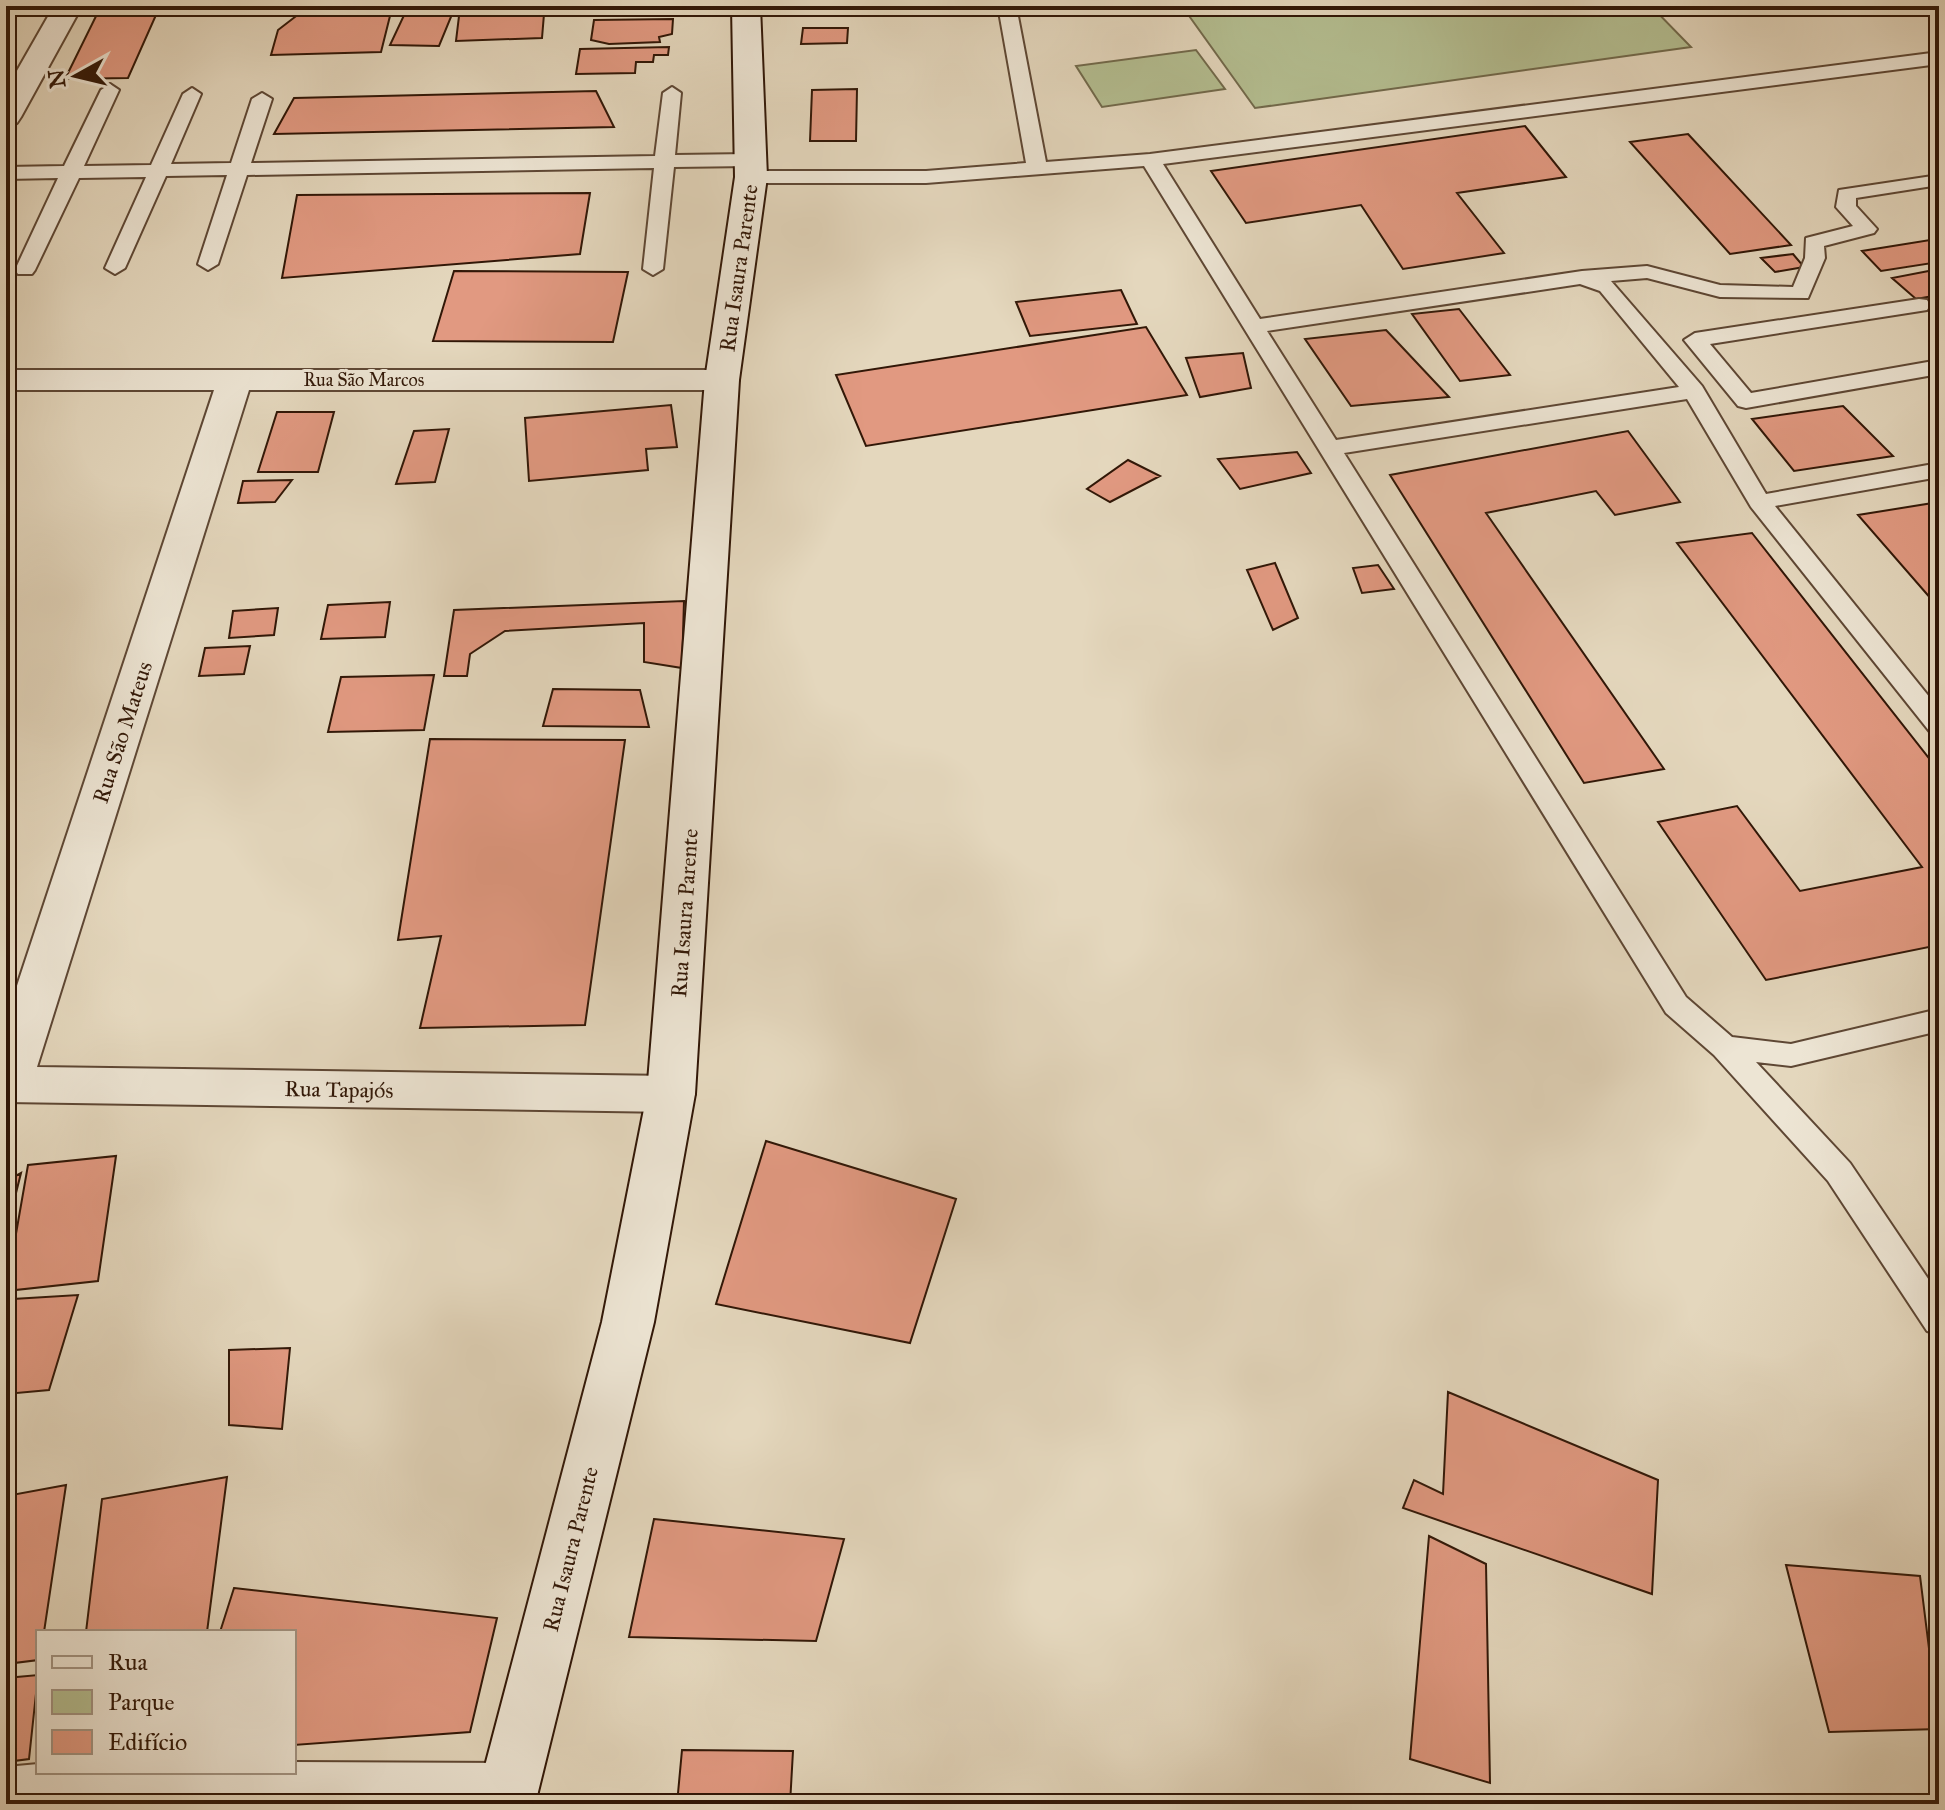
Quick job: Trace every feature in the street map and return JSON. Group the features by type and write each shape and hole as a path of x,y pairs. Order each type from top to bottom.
{"street":[{"path":"6,117 68,6"},
{"name":"Rua Isaura Parente","path":"506,1797 628,1322 671,1094 722,380 750,168 746,6"},
{"name":"Rua São Marcos","path":"6,380 722,380"},
{"name":"Rua São Mateus","path":"7,1084 235,380"},
{"name":"Rua Tapajós","path":"7,1084 671,1094"},
{"path":"6,1796 68,1789 506,1797"}],"lane":[{"path":"1007,6 1037,169"},
{"path":"6,173 667,161 926,177 1150,160 1939,58"},
{"path":"25,270 110,90"},
{"path":"653,269 672,93"},
{"path":"115,268 192,94"},
{"path":"208,264 262,99"},
{"path":"1150,160 1676,1005 1724,1047 1839,1172 1939,1321"},
{"path":"1254,326 1582,277 1647,272 1720,291 1801,294 1815,258 1813,242 1867,229 1846,207 1846,194 1936,180"},
{"path":"1582,277 1607,287 1694,391 1759,502 1939,726"},
{"path":"1656,345 1919,305"},
{"path":"1695,340 1746,401 1939,367"},
{"path":"1330,448 1694,391"},
{"path":"1759,502 1939,470"},
{"path":"1724,1047 1791,1055 1939,1020"}],"green space":[{"path":"1182,6 1651,6 1691,47 1255,108"},
{"path":"1196,50 1225,89 1102,107 1076,66"}],"building":[{"path":"101,6 160,6 128,78 65,79"},
{"path":"521,6 573,6 571,11 520,11"},
{"path":"592,6 669,6 668,15 590,15"},
{"path":"797,6 847,6 847,15 798,16"},
{"path":"392,8 381,52 271,55 278,30 304,10"},
{"path":"460,8 503,8 508,15 544,14 542,38 456,41"},
{"path":"406,11 453,12 439,46 390,45"},
{"path":"673,19 672,34 659,37 660,42 609,44 591,40 594,20"},
{"path":"803,28 848,28 847,43 801,44"},
{"path":"669,47 668,55 654,55 653,62 636,62 635,73 576,74 580,49"},
{"path":"857,89 856,141 810,141 812,90"},
{"path":"596,91 614,127 274,134 294,98"},
{"path":"1525,126 1566,177 1457,193 1504,253 1403,269 1361,205 1246,223 1211,171"},
{"path":"1688,134 1791,245 1730,254 1630,142"},
{"path":"590,193 580,254 282,278 297,195"},
{"path":"1930,240 1939,248 1939,262 1881,271 1862,251"},
{"path":"1793,254 1804,267 1775,272 1761,258"},
{"path":"1939,269 1939,295 1916,299 1892,278"},
{"path":"454,271 628,272 613,342 433,341"},
{"path":"1121,290 1137,324 1030,336 1016,302"},
{"path":"1459,309 1510,375 1460,381 1412,314"},
{"path":"1146,327 1187,395 866,446 836,375"},
{"path":"1386,330 1449,397 1351,406 1305,339"},
{"path":"1243,353 1251,388 1200,397 1186,358"},
{"path":"671,405 677,447 646,449 648,470 529,481 525,418"},
{"path":"1843,406 1893,456 1794,471 1752,419"},
{"path":"277,412 334,412 318,472 258,472"},
{"path":"449,429 435,482 396,484 414,431"},
{"path":"1628,431 1680,502 1615,515 1596,491 1486,513 1664,769 1584,783 1390,475"},
{"path":"1297,452 1311,473 1240,489 1218,459"},
{"path":"1128,460 1160,476 1110,502 1087,489"},
{"path":"292,480 275,502 238,503 243,481"},
{"path":"1939,502 1939,608 1858,515"},
{"path":"1752,533 1939,771 1939,945 1766,980 1658,822 1737,806 1800,891 1922,867 1677,543"},
{"path":"1275,563 1298,618 1273,630 1247,570"},
{"path":"1378,565 1394,589 1362,593 1353,568"},
{"path":"684,601 682,668 644,662 644,623 505,631 470,654 467,676 444,676 454,610"},
{"path":"390,602 385,637 321,639 328,605"},
{"path":"278,608 274,635 229,638 233,611"},
{"path":"250,646 244,674 199,676 205,648"},
{"path":"434,675 424,730 328,732 341,677"},
{"path":"553,689 640,690 649,727 543,726"},
{"path":"430,739 625,740 585,1025 420,1028 441,936 398,940"},
{"path":"766,1141 956,1199 910,1343 716,1304"},
{"path":"116,1156 98,1281 6,1291 28,1165"},
{"path":"21,1173 6,1233 6,1181"},
{"path":"78,1295 49,1390 6,1394 6,1328 13,1299"},
{"path":"290,1348 282,1429 229,1425 229,1350"},
{"path":"1448,1392 1658,1480 1652,1594 1403,1508 1414,1480 1443,1494"},
{"path":"227,1477 207,1630 86,1630 102,1499"},
{"path":"66,1485 44,1630 36,1630 36,1660 6,1664 6,1496"},
{"path":"654,1519 844,1539 816,1641 629,1637"},
{"path":"1429,1536 1486,1564 1490,1783 1410,1759"},
{"path":"1786,1565 1920,1576 1939,1729 1829,1732"},
{"path":"234,1588 497,1618 470,1732 296,1745 296,1630 221,1630"},
{"path":"36,1675 29,1759 6,1762 6,1678"},
{"path":"682,1750 793,1751 790,1804 677,1804"}]}
